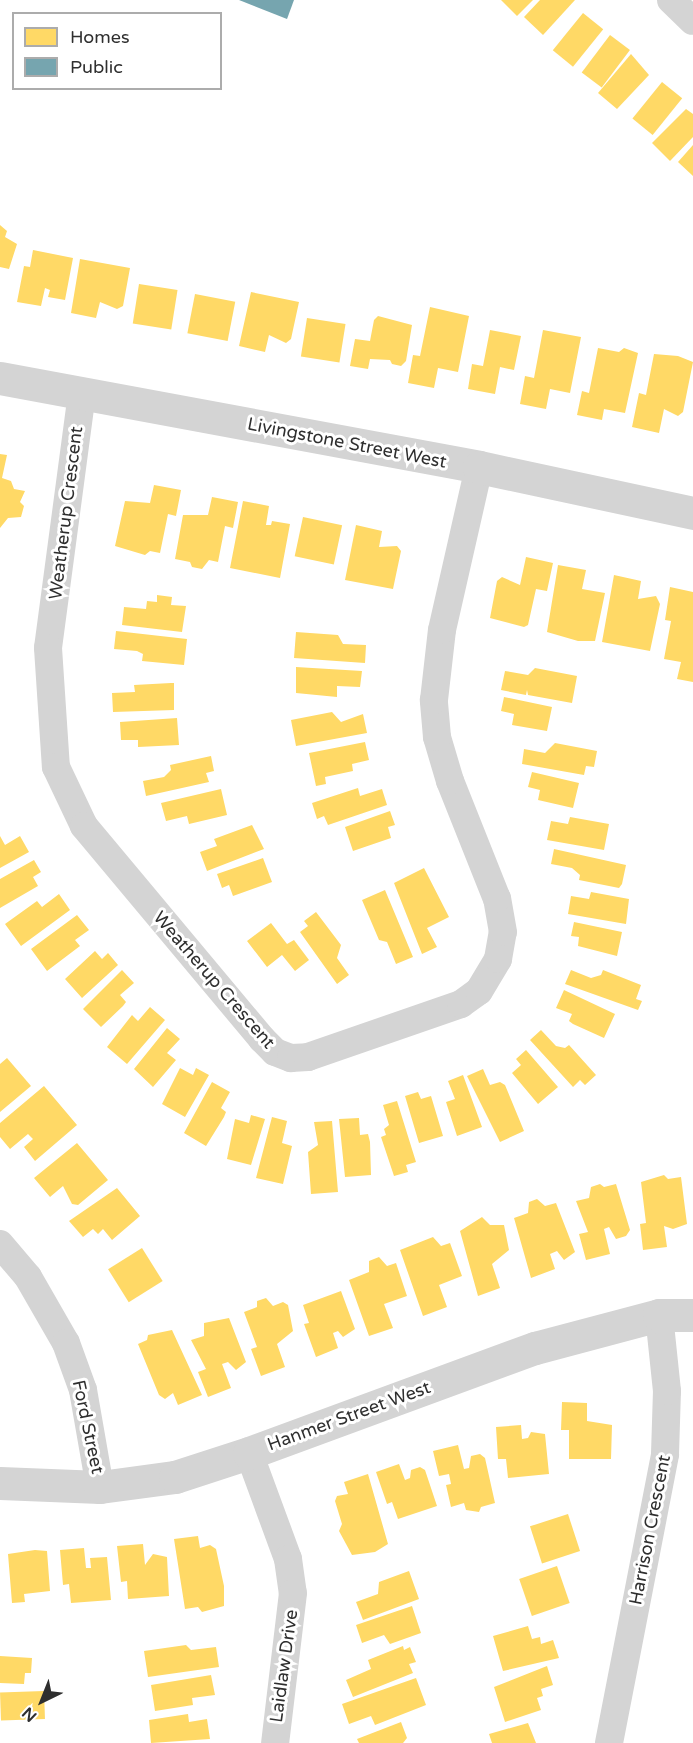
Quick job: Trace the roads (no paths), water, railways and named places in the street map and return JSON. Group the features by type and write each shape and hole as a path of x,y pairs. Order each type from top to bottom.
{"street":[{"path":"671,0 693,21"},
{"name":"Livingstone Street West","path":"0,378 479,467 693,513"},
{"name":"Weatherup Crescent","path":"82,393 48,648 56,767 84,826 262,1039 275,1052 291,1058 308,1057 461,1004 479,991 498,959 503,932 497,899 450,780 437,737 434,700 442,630 479,467"},
{"name":"Ford Street","path":"0,1244 28,1277 66,1343 83,1390 100,1487"},
{"name":"Hanmer Street West","path":"0,1483 100,1487 175,1476 249,1453 535,1348 659,1315 693,1315"},
{"name":"Harrison Crescent","path":"609,1743 665,1454 666,1391 659,1315"},
{"name":"Laidlaw Drive","path":"249,1453 288,1559 293,1593 275,1743"}]}
